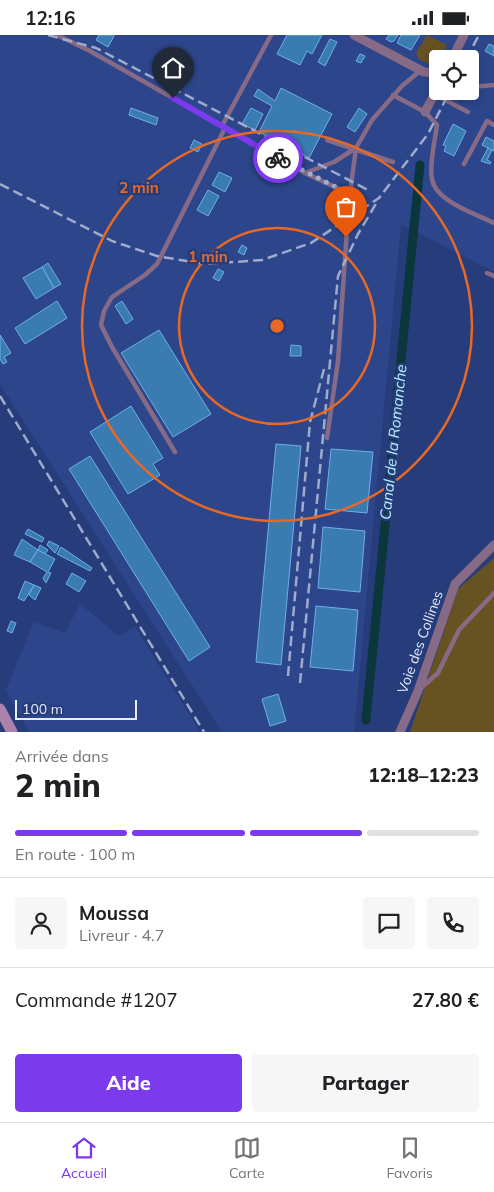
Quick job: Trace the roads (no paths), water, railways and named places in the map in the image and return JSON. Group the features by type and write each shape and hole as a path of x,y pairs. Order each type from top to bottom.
{"street":[{"path":"354,35 421,70 429,71"},
{"path":"456,50 464,35"},
{"path":"425,112 431,100"},
{"name":"Voie des Collines","path":"400,732 418,691 455,584 494,545"},
{"path":"1,714 12,732"}],"lane":[{"path":"56,35 305,173 350,194"},
{"path":"175,452 112,347 101,325 104,311 112,297 145,275 157,264 271,35"},
{"path":"327,438 338,361 350,194 356,149 372,120 393,95 421,70"},
{"path":"479,86 494,85"},
{"path":"393,95 425,112 437,125 432,179 436,190 444,198 494,223"},
{"path":"451,100 468,112"},
{"path":"464,163 487,121 494,125"},
{"path":"327,140 393,162"},
{"path":"305,173 334,162 356,149"},
{"path":"487,273 494,276"},
{"path":"418,691 438,673 459,630 494,593"}],"waterway":[{"name":"Canal de la Romanche","path":"366,720 420,165"}],"railway":[{"path":"48,35 96,48 368,190"},
{"path":"471,50 479,35"},
{"path":"0,184 112,241 157,256 204,264 262,260 311,243 379,198 428,134 445,100"},
{"path":"300,683 338,276 358,234 377,202"},
{"path":"288,676 310,422 324,369"},
{"path":"0,396 204,732"}]}
